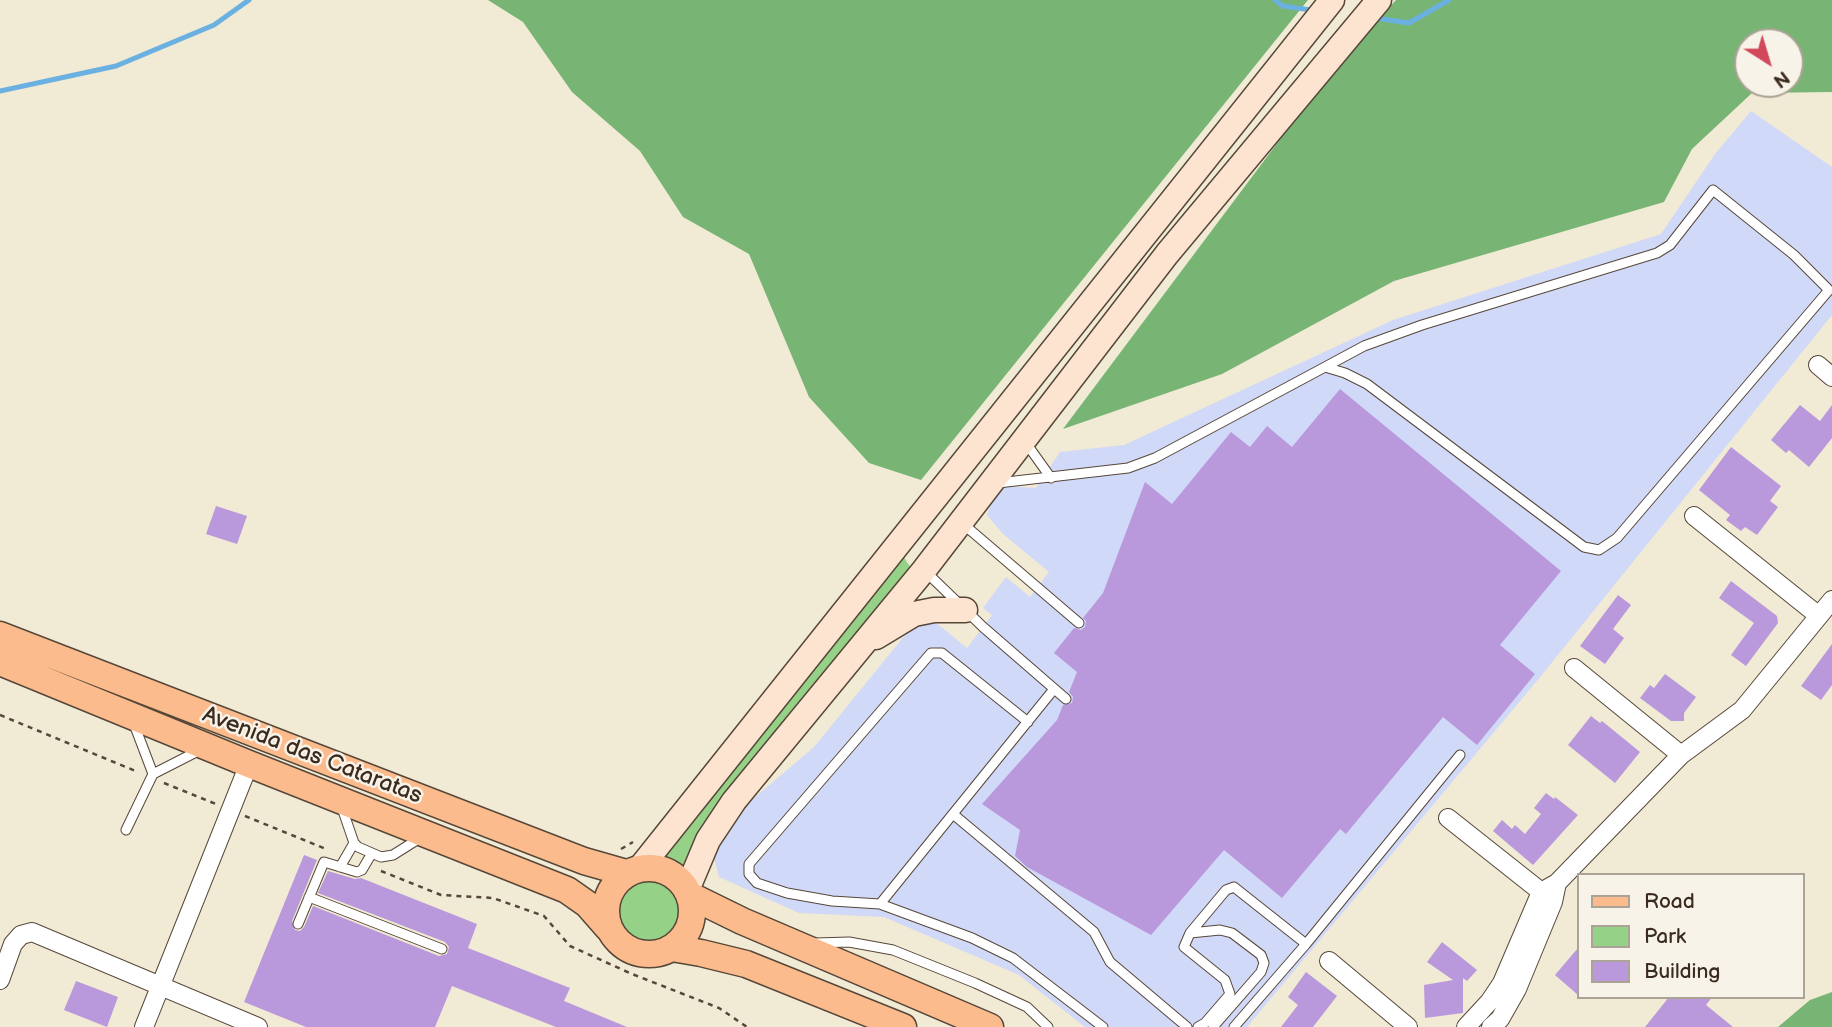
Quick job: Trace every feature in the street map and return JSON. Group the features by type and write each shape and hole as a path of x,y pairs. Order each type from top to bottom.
{"main road":[{"name":"Avenida das Cataratas","path":"0,635 584,862 633,871"},
{"name":"Avenida das Cataratas","path":"0,662 567,890 587,904 608,928"},
{"path":"672,948 687,932 691,922 688,893 681,881 662,869 633,871 608,895 605,906 608,928 621,945 640,954 651,955 672,948 746,964 892,1024"},
{"path":"688,893 795,943 990,1027"}],"street":[{"path":"633,871 966,460 1332,0"},
{"path":"688,893 708,840 734,801 924,570 1167,254 1379,0"},
{"path":"1818,365 1832,377"},
{"path":"924,570 912,551 912,540 949,489 966,460"},
{"path":"1694,516 1819,617"},
{"path":"1466,1027 1490,1001 1502,983 1557,883 1681,755 1742,710 1832,600"},
{"path":"861,647 914,614 934,610 965,610"},
{"path":"1574,668 1681,755"},
{"path":"144,1027 249,764"},
{"path":"1448,818 1547,897"},
{"path":"1491,1027 1500,1019 1517,989 1547,897"},
{"path":"0,980 13,944 21,935 32,932 258,1027"},
{"path":"1329,961 1408,1027"}],"lane":[{"path":"990,484 1128,468 1155,458 1364,346 1422,325 1657,253 1670,245 1713,190 1794,255 1829,290 1616,538 1599,550 1584,547 1367,384 1325,367"},
{"path":"1023,440 1051,478"},
{"path":"960,522 1079,623"},
{"path":"924,570 1066,699"},
{"path":"1028,722 942,653 931,653 749,864 748,874 757,883 787,893 832,901 880,904 934,922 1013,958 1103,1027"},
{"path":"880,904 1054,689"},
{"path":"130,715 153,774"},
{"path":"126,830 153,774 207,747"},
{"path":"1234,1027 1306,944 1460,755"},
{"path":"339,800 354,843 382,858 393,855 426,835"},
{"path":"953,814 1094,932 1110,962 1187,1027"},
{"path":"340,867 354,843"},
{"path":"298,924 324,862 360,872 372,853"},
{"path":"1198,1027 1205,1023 1230,994 1225,980 1184,947 1189,933 1226,890 1234,887 1306,944"},
{"path":"309,897 442,949"},
{"path":"1189,933 1220,930 1232,933 1261,956 1264,963 1261,972 1213,1027"},
{"path":"795,943 849,942 893,950 975,982 1027,1007 1048,1027"}],"shaded area":[{"path":"1751,111 1832,167 1832,315 1541,676 1247,1027 1085,1027 1019,975 884,917 799,913 719,877 714,848 740,810 814,747 914,624 934,621 967,648 992,615 983,608 1006,577 1030,597 1049,572 1003,534 987,515 991,502 1005,486 1036,488 1060,452 1124,445 1393,320 1661,234 1715,154"}],"green space":[{"path":"488,0 1308,0 921,480 869,463 809,397 749,254 683,217 640,151 572,92 523,22"},
{"path":"1396,0 1832,0 1832,92 1804,92 1804,28 1734,28 1734,98 1747,98 1692,149 1664,202 1394,281 1222,374 1063,429 1338,62"},
{"path":"903,556 911,568 690,871 672,863 655,860"},
{"path":"649,880 671,889 680,911 671,933 649,942 627,933 618,911 627,889"},
{"path":"1832,992 1832,1027 1778,1027 1810,1000"}],"building":[{"path":"1340,389 1561,571 1500,645 1535,674 1477,745 1443,717 1346,834 1340,829 1282,898 1224,850 1151,935 1027,867 1015,856 1020,830 982,804 1057,720 1063,705 1072,703 1073,697 1069,692 1077,672 1054,653 1074,628 1081,630 1085,627 1086,621 1083,618 1103,593 1145,482 1172,504 1231,432 1250,447 1267,426 1292,447"},
{"path":"1800,405 1820,421 1832,405 1832,438 1809,467 1789,450 1786,453 1771,440"},
{"path":"1731,447 1781,486 1770,501 1778,507 1757,535 1745,527 1741,531 1726,520 1730,515 1699,490"},
{"path":"216,506 247,516 237,544 206,534"},
{"path":"1731,581 1777,616 1778,623 1746,666 1731,655 1754,623 1719,598"},
{"path":"1618,595 1631,605 1613,629 1624,638 1605,664 1580,646"},
{"path":"1832,644 1832,685 1821,700 1801,686"},
{"path":"1665,674 1696,697 1684,713 1684,721 1671,721 1640,698 1650,685 1654,688"},
{"path":"1591,716 1600,723 1602,721 1640,752 1615,783 1568,745"},
{"path":"1546,793 1578,815 1533,865 1493,831 1502,820 1512,829 1515,825 1525,834 1541,814 1534,808"},
{"path":"304,855 317,860 292,921 295,930 300,931 304,927 313,906 439,956 447,954 449,947 445,942 318,893 328,871 355,879 361,878 477,924 468,948 570,988 564,1001 627,1027 556,1027 452,986 435,1027 306,1027 244,1002"},
{"path":"1442,942 1477,970 1467,981 1463,978 1463,1013 1425,1018 1424,985 1453,980 1427,962"},
{"path":"1576,950 1576,993 1555,975"},
{"path":"1306,972 1337,996 1313,1027 1281,1027 1298,1005 1288,997"},
{"path":"76,981 118,997 107,1027 64,1010"},
{"path":"1667,999 1710,999 1706,1005 1733,1027 1645,1027"}],"waterway":[{"path":"0,91 116,66 214,25 249,0"},
{"path":"1275,0 1283,6 1311,10"},
{"path":"1375,18 1409,23 1449,0"}]}
